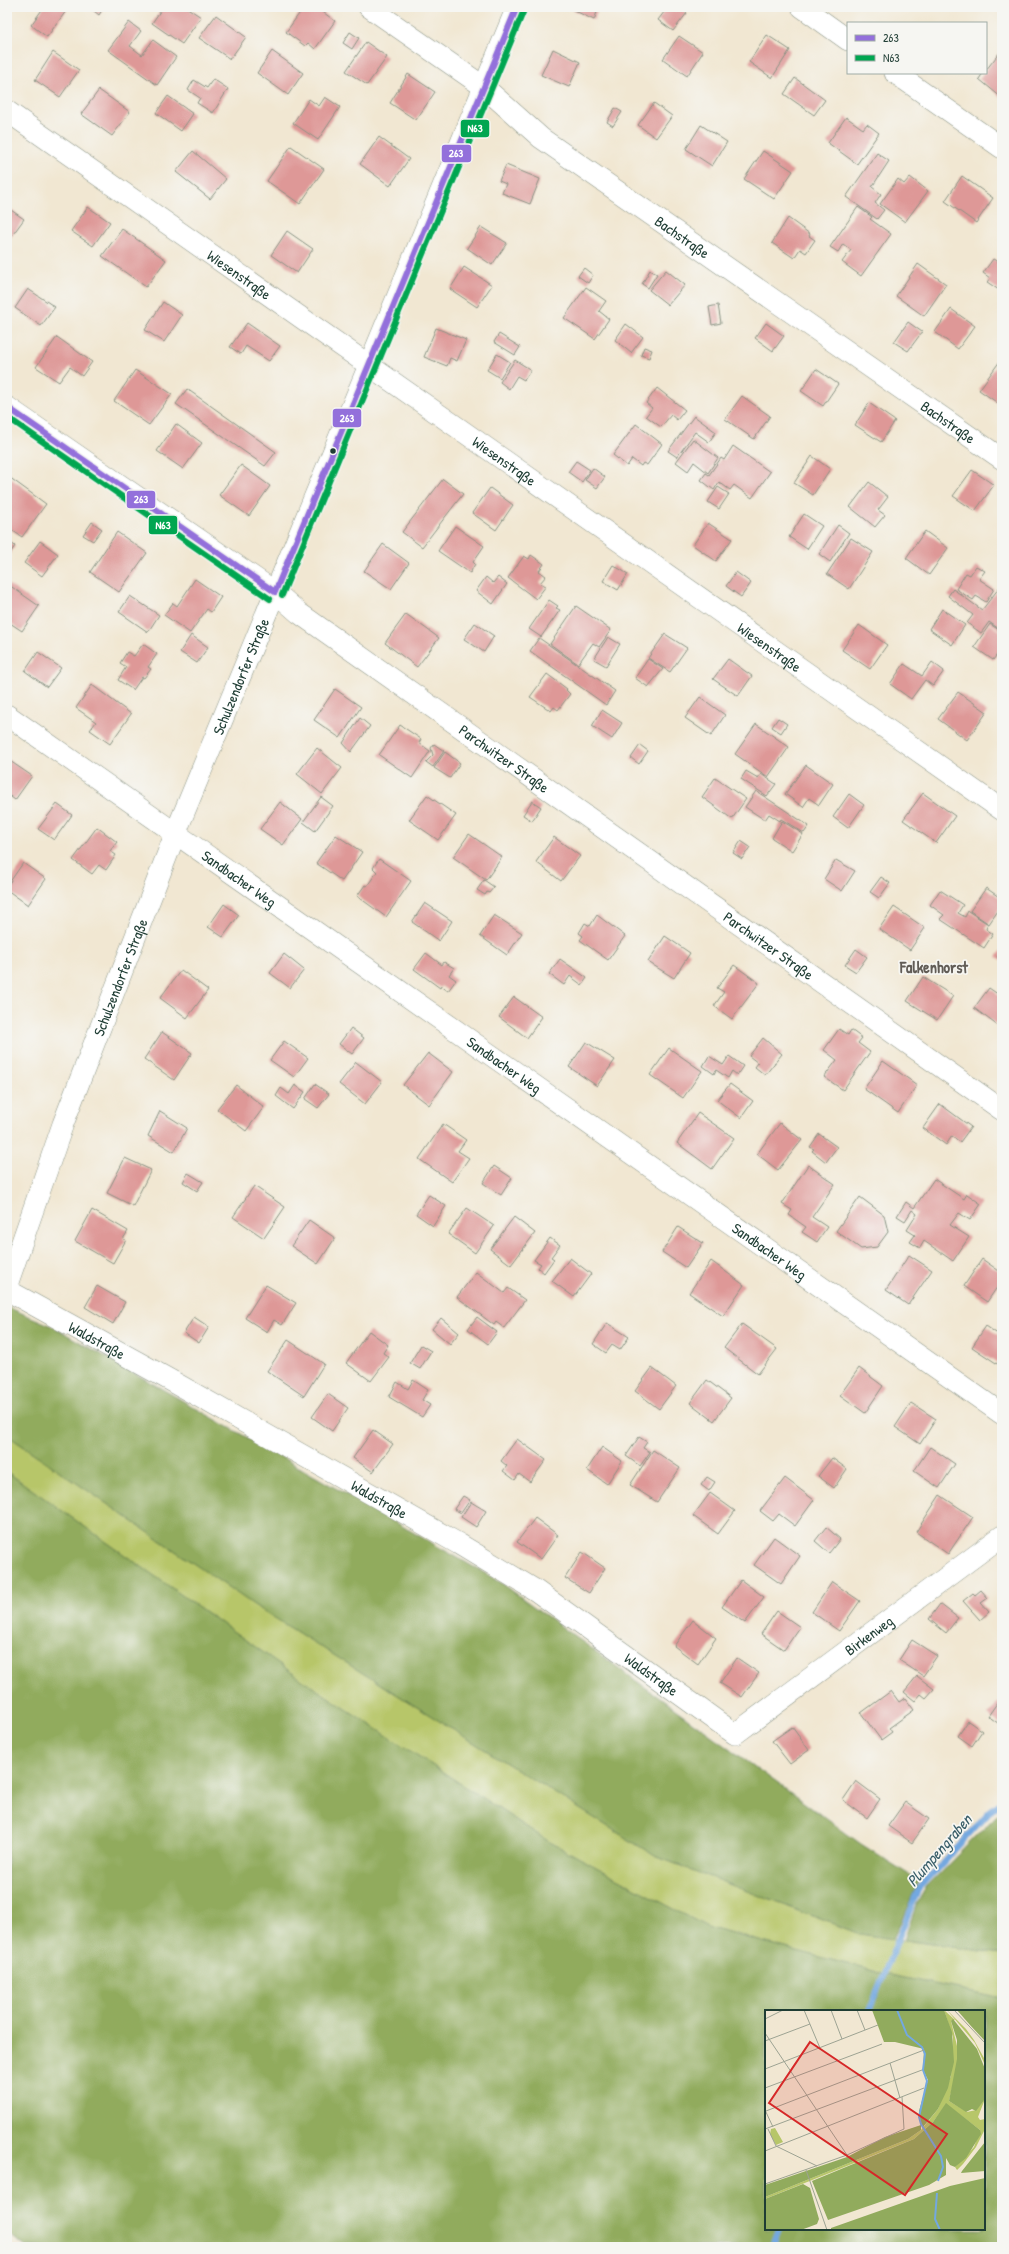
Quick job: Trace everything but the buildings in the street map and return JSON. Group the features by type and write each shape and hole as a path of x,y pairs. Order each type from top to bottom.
{"street":[{"name":"Bachstraße","path":"369,7 484,87 541,138 1002,459"},
{"name":"Schulzendorfer Straße","path":"7,1285 63,1124 176,832 517,7"},
{"path":"802,7 847,39"},
{"path":"896,74 1002,148"},
{"name":"Wiesenstraße","path":"7,111 1002,810"},
{"name":"Parchwitzer Straße","path":"7,407 275,592 299,613 1002,1110"},
{"name":"Sandbacher Weg","path":"7,715 176,832 1002,1414"},
{"name":"Waldstraße","path":"7,1290 186,1389 458,1544 535,1590 735,1734"},
{"name":"Birkenweg","path":"735,1734 1002,1536"}],"green space":[{"path":"7,1307 50,1325 500,1582 861,1844 919,1881 893,1939 860,1934 655,1856 254,1605 7,1435"},
{"path":"7,1435 254,1605 655,1856 860,1934 1002,1954 1002,1998 885,1974 709,1928 548,1841 305,1682 7,1472"},
{"path":"7,1472 305,1682 548,1841 709,1928 885,1974 1002,1998 1002,2247 26,2247 7,2233"},
{"path":"1002,1810 1002,1954 904,1940 917,1903 927,1886"}],"waterway":[{"name":"Plumpengraben","path":"869,2010 918,1890 990,1811 1002,1802"},
{"name":"Plumpengraben","path":"771,2247 778,2230"}],"transit line":[{"name":"263","path":"275,592 517,7"},
{"name":"N63","path":"282,595 524,10"},
{"name":"263","path":"7,407 275,592"},
{"name":"N63","path":"7,417 270,599"}],"district":[{"name":"Falkenhorst","path":"934,967"}]}
